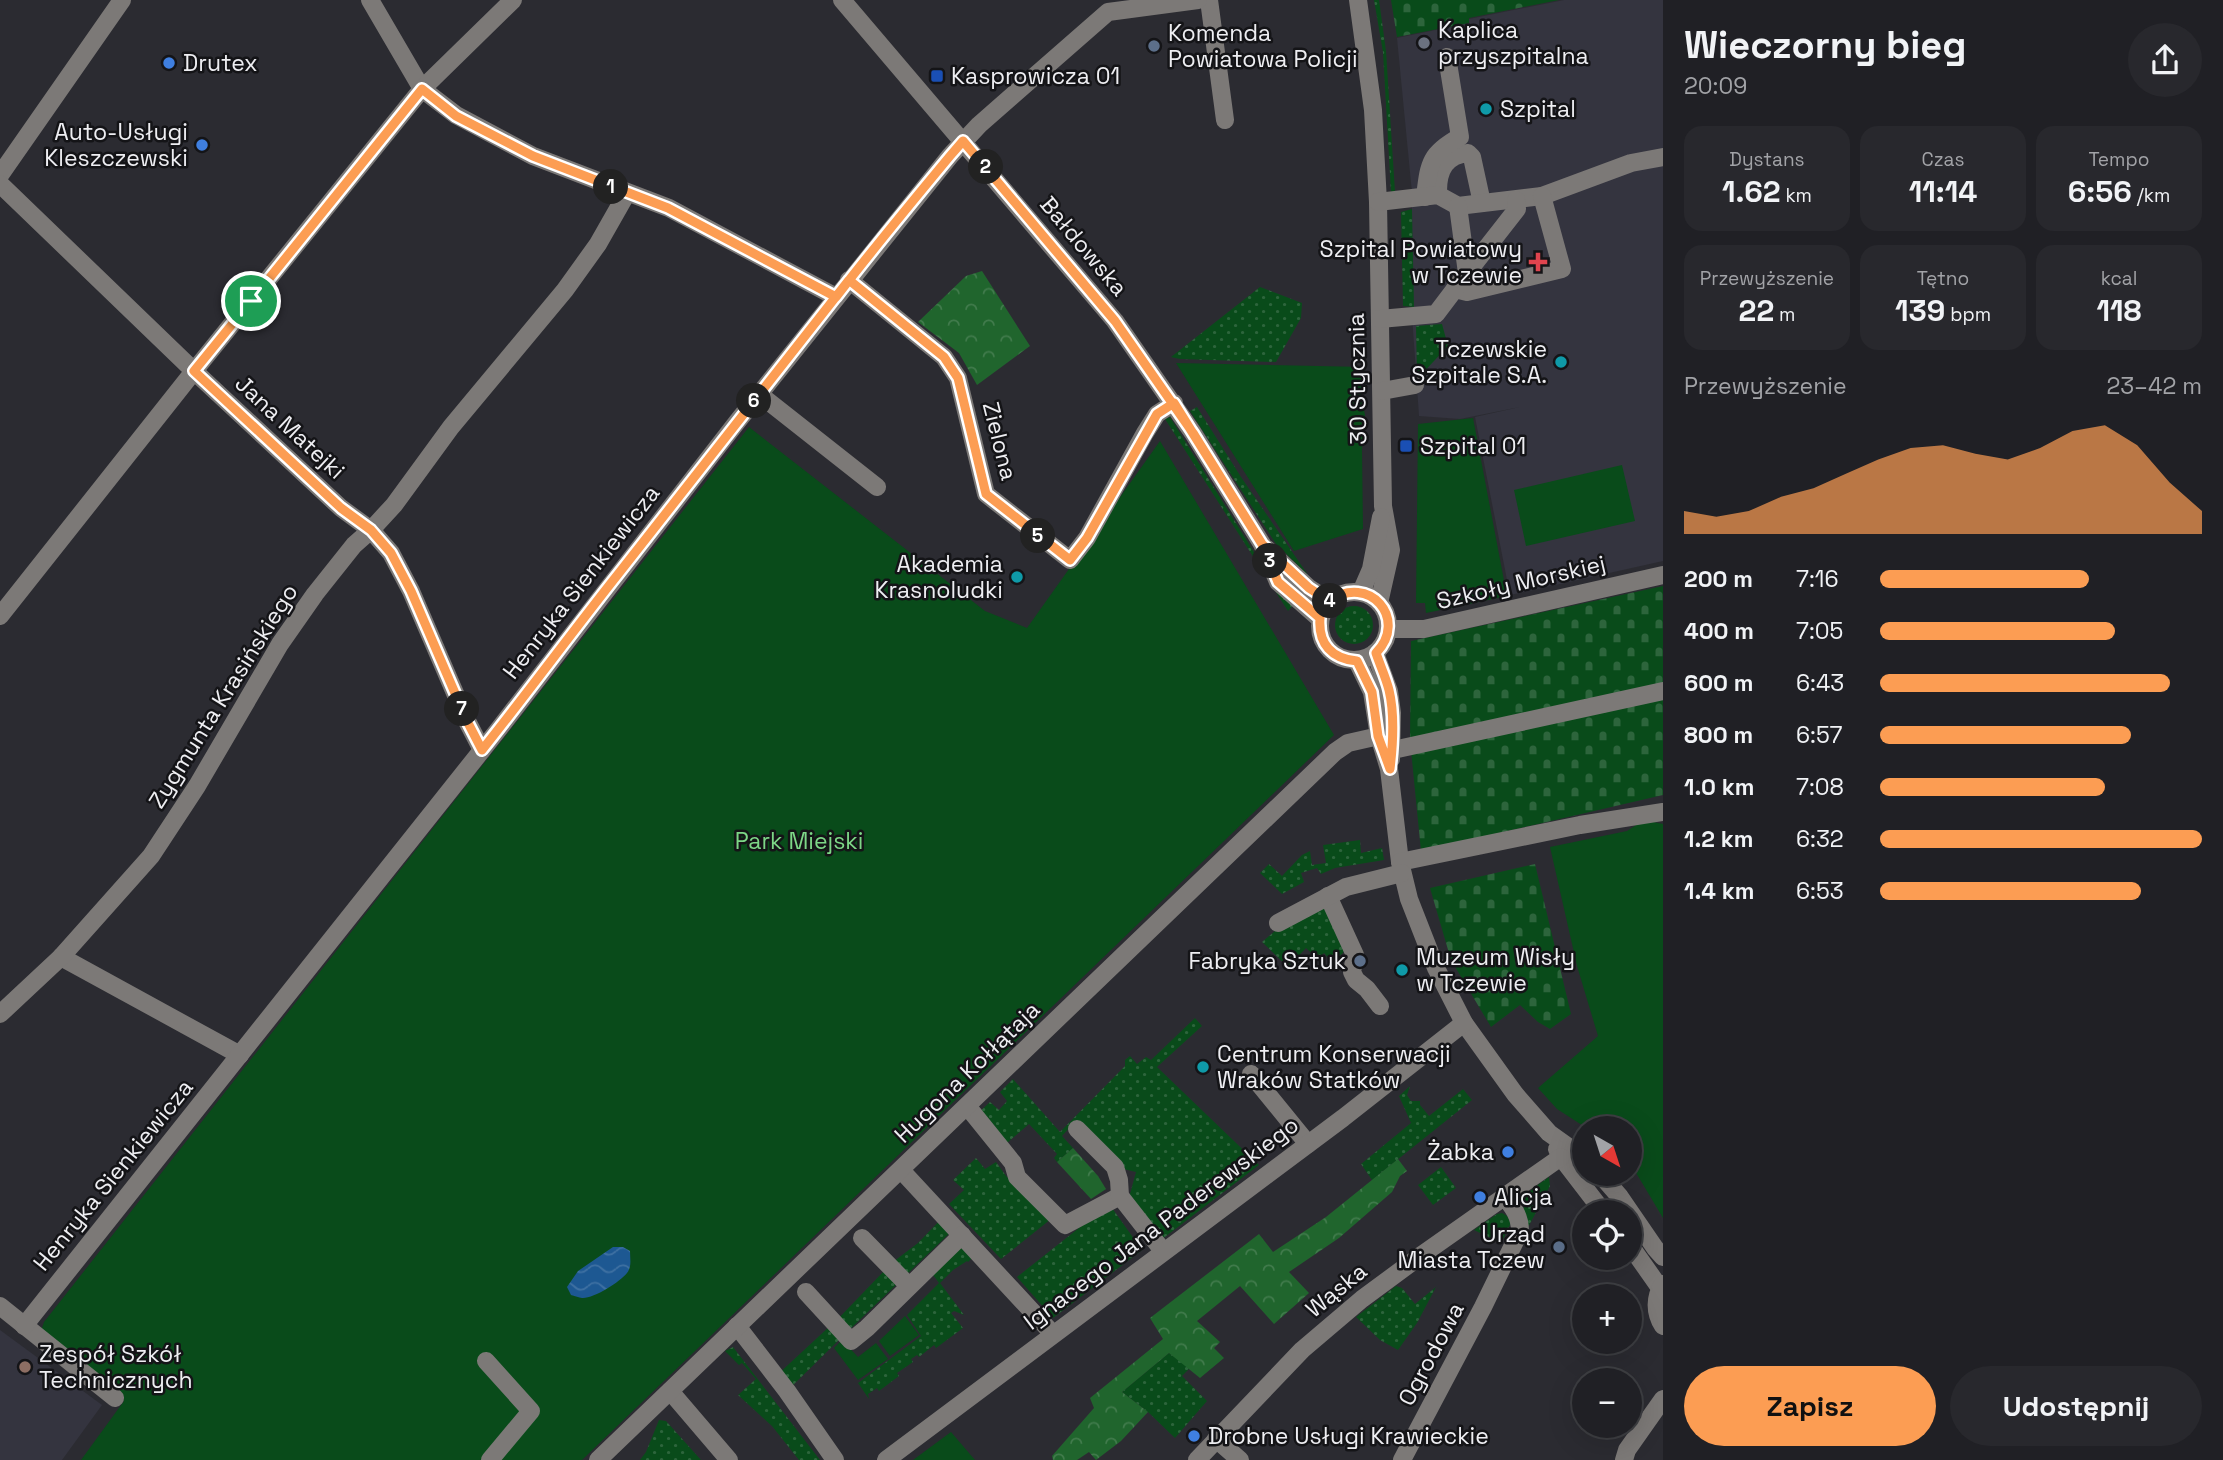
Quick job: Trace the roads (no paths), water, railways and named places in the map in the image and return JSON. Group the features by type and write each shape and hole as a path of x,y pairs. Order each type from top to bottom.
{"street":[{"path":"0,175 122,0"},
{"path":"370,0 422,89 456,116 533,156 686,217 836,297"},
{"path":"0,616 422,89 513,0"},
{"name":"Bałdowska","path":"842,0 1115,321 1174,403 1262,544 1278,582 1320,618"},
{"path":"1107,6 1198,0"},
{"path":"1209,0 1225,120"},
{"name":"30 Stycznia","path":"1358,0 1373,110 1381,318 1383,506 1391,550 1379,603"},
{"name":"Henryka Sienkiewicza","path":"24,1326 482,750 849,280 963,141 1107,6"},
{"path":"1431,196 1430,162 1442,148 1460,137 1447,57"},
{"path":"1431,196 1448,159 1468,153 1472,157 1482,203"},
{"path":"1378,202 1431,196 1458,206 1542,196 1631,163 1663,157"},
{"name":"Jana Matejki","path":"0,184 194,371 341,508 371,530 391,553 411,591 482,750"},
{"name":"Zygmunta Krasińskiego","path":"0,1014 61,957 151,856 197,786 280,643 330,574 354,545 394,505 451,427 565,290 598,244 627,193"},
{"path":"1455,289 1467,292 1562,270 1542,196"},
{"path":"1381,318 1436,314 1517,209 1516,200"},
{"path":"1458,206 1467,273"},
{"name":"Zielona","path":"849,280 944,357 958,378 986,494 1070,560 1087,538 1157,414 1174,403"},
{"path":"1382,391 1416,385"},
{"path":"759,394 877,487"},
{"name":"30 Stycznia","path":"1361,592 1371,569 1383,506"},
{"name":"Bałdowska","path":"1262,544 1309,588 1329,601"},
{"name":"Szkoły Morskiej","path":"1388,629 1424,629 1663,575"},
{"path":"1361,592 1371,596 1385,611 1388,629 1382,646 1376,653 1357,661 1336,656 1328,649 1322,640 1320,618 1329,601 1339,595 1361,592"},
{"path":"1376,653 1389,691 1392,713 1393,750 1390,769"},
{"path":"1357,661 1372,692 1378,736 1390,769 1401,868 1419,929 1464,1012 1515,1094 1549,1133 1572,1149"},
{"path":"1393,750 1663,691"},
{"name":"Hugona Kołłątaja","path":"598,1460 1335,752 1348,743 1378,736"},
{"path":"1278,923 1346,887 1401,868 1488,844 1580,825 1663,812"},
{"path":"1328,896 1355,955 1352,972 1380,1006"},
{"path":"61,957 240,1055"},
{"name":"Ignacego Jana Paderewskiego","path":"886,1460 1308,1144 1464,1012"},
{"path":"1251,1074 1308,1144"},
{"path":"967,1106 1013,1163 1017,1177 1065,1225 1120,1196"},
{"path":"1077,1129 1115,1167 1120,1196 1163,1251"},
{"path":"1549,1133 1561,1157 1594,1200"},
{"name":"Wąska","path":"1197,1460 1302,1350 1342,1316 1423,1254 1561,1157"},
{"path":"901,1170 1053,1334"},
{"path":"1610,1186 1663,1257"},
{"name":"Ogrodowa","path":"1402,1460 1520,1231 1520,1221 1515,1210 1504,1196"},
{"path":"806,1292 851,1341 962,1235"},
{"path":"862,1238 909,1286"},
{"path":"1642,1261 1662,1286 1657,1310 1663,1326"},
{"path":"0,1306 115,1398"},
{"path":"737,1326 788,1391 835,1460"},
{"path":"486,1361 531,1411 490,1460"},
{"path":"670,1391 729,1460"},
{"path":"1624,1460 1627,1450 1663,1399"},
{"path":"1636,1439 1663,1423"},
{"path":"1216,1440 1240,1460"}],"water":[{"path":"613,1247 623,1247 630,1251 629,1271 624,1277 593,1296 582,1298 571,1295 567,1287 578,1271"}],"place":[{"name":"Kaplica przyszpitalna","path":"1424,43"},
{"name":"Komenda Powiatowa Policji","path":"1154,46"},
{"name":"Drutex","path":"169,63"},
{"name":"Kasprowicza 01","path":"937,76"},
{"name":"Szpital","path":"1486,109"},
{"name":"Auto-Usługi Kleszczewski","path":"202,145"},
{"name":"Szpital Powiatowy w Tczewie","path":"1538,262"},
{"name":"Tczewskie Szpitale S.A.","path":"1561,362"},
{"name":"Szpital 01","path":"1406,446"},
{"name":"Akademia Krasnoludki","path":"1017,577"},
{"name":"Fabryka Sztuk","path":"1360,961"},
{"name":"Muzeum Wisły w Tczewie","path":"1402,970"},
{"name":"Centrum Konserwacji Wraków Statków","path":"1203,1067"},
{"name":"Żabka","path":"1508,1152"},
{"name":"Alicja","path":"1480,1197"},
{"name":"Urząd Miasta Tczew","path":"1559,1247"},
{"name":"Zespół Szkół Technicznych","path":"25,1367"},
{"name":"Drobne Usługi Krawieckie","path":"1194,1436"}],"park label":[{"name":"Park Miejski","path":"799,841"}]}
